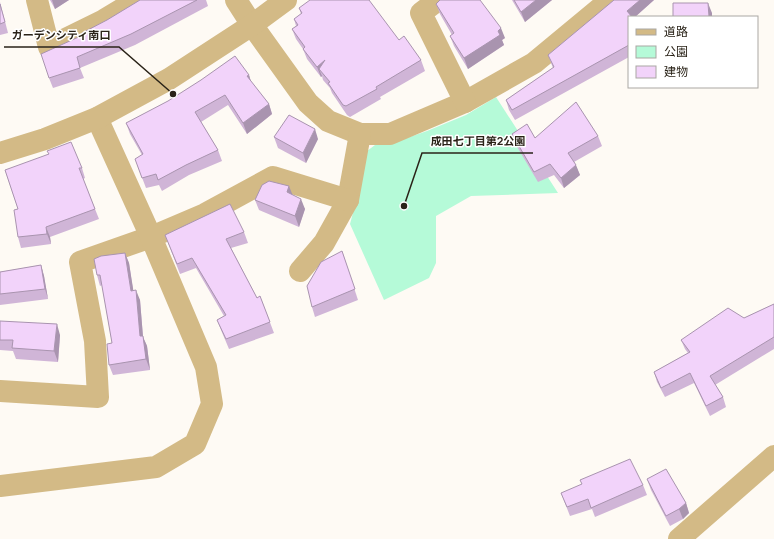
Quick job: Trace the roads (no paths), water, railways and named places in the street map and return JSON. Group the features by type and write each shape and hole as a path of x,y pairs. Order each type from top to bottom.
{"street":[{"path":"36,0 49,47 104,20 137,0"},
{"path":"236,0 252,25 308,103 328,121 360,134 390,134 465,102 534,63 610,0"},
{"path":"0,153 45,139 97,118 169,79 252,25 286,0"},
{"path":"438,0 421,13 465,102"},
{"path":"0,486 156,467 195,444 212,404 206,366 151,237 97,118"},
{"path":"300,271 324,243 348,200 360,134"},
{"path":"0,391 98,397 95,341 80,262 151,237 205,214 273,177 348,200"},
{"path":"679,539 774,456"}],"place":[{"name":"ガーデンシティ南口","path":"173,94"},
{"name":"成田七丁目第2公園","path":"404,206"}]}
